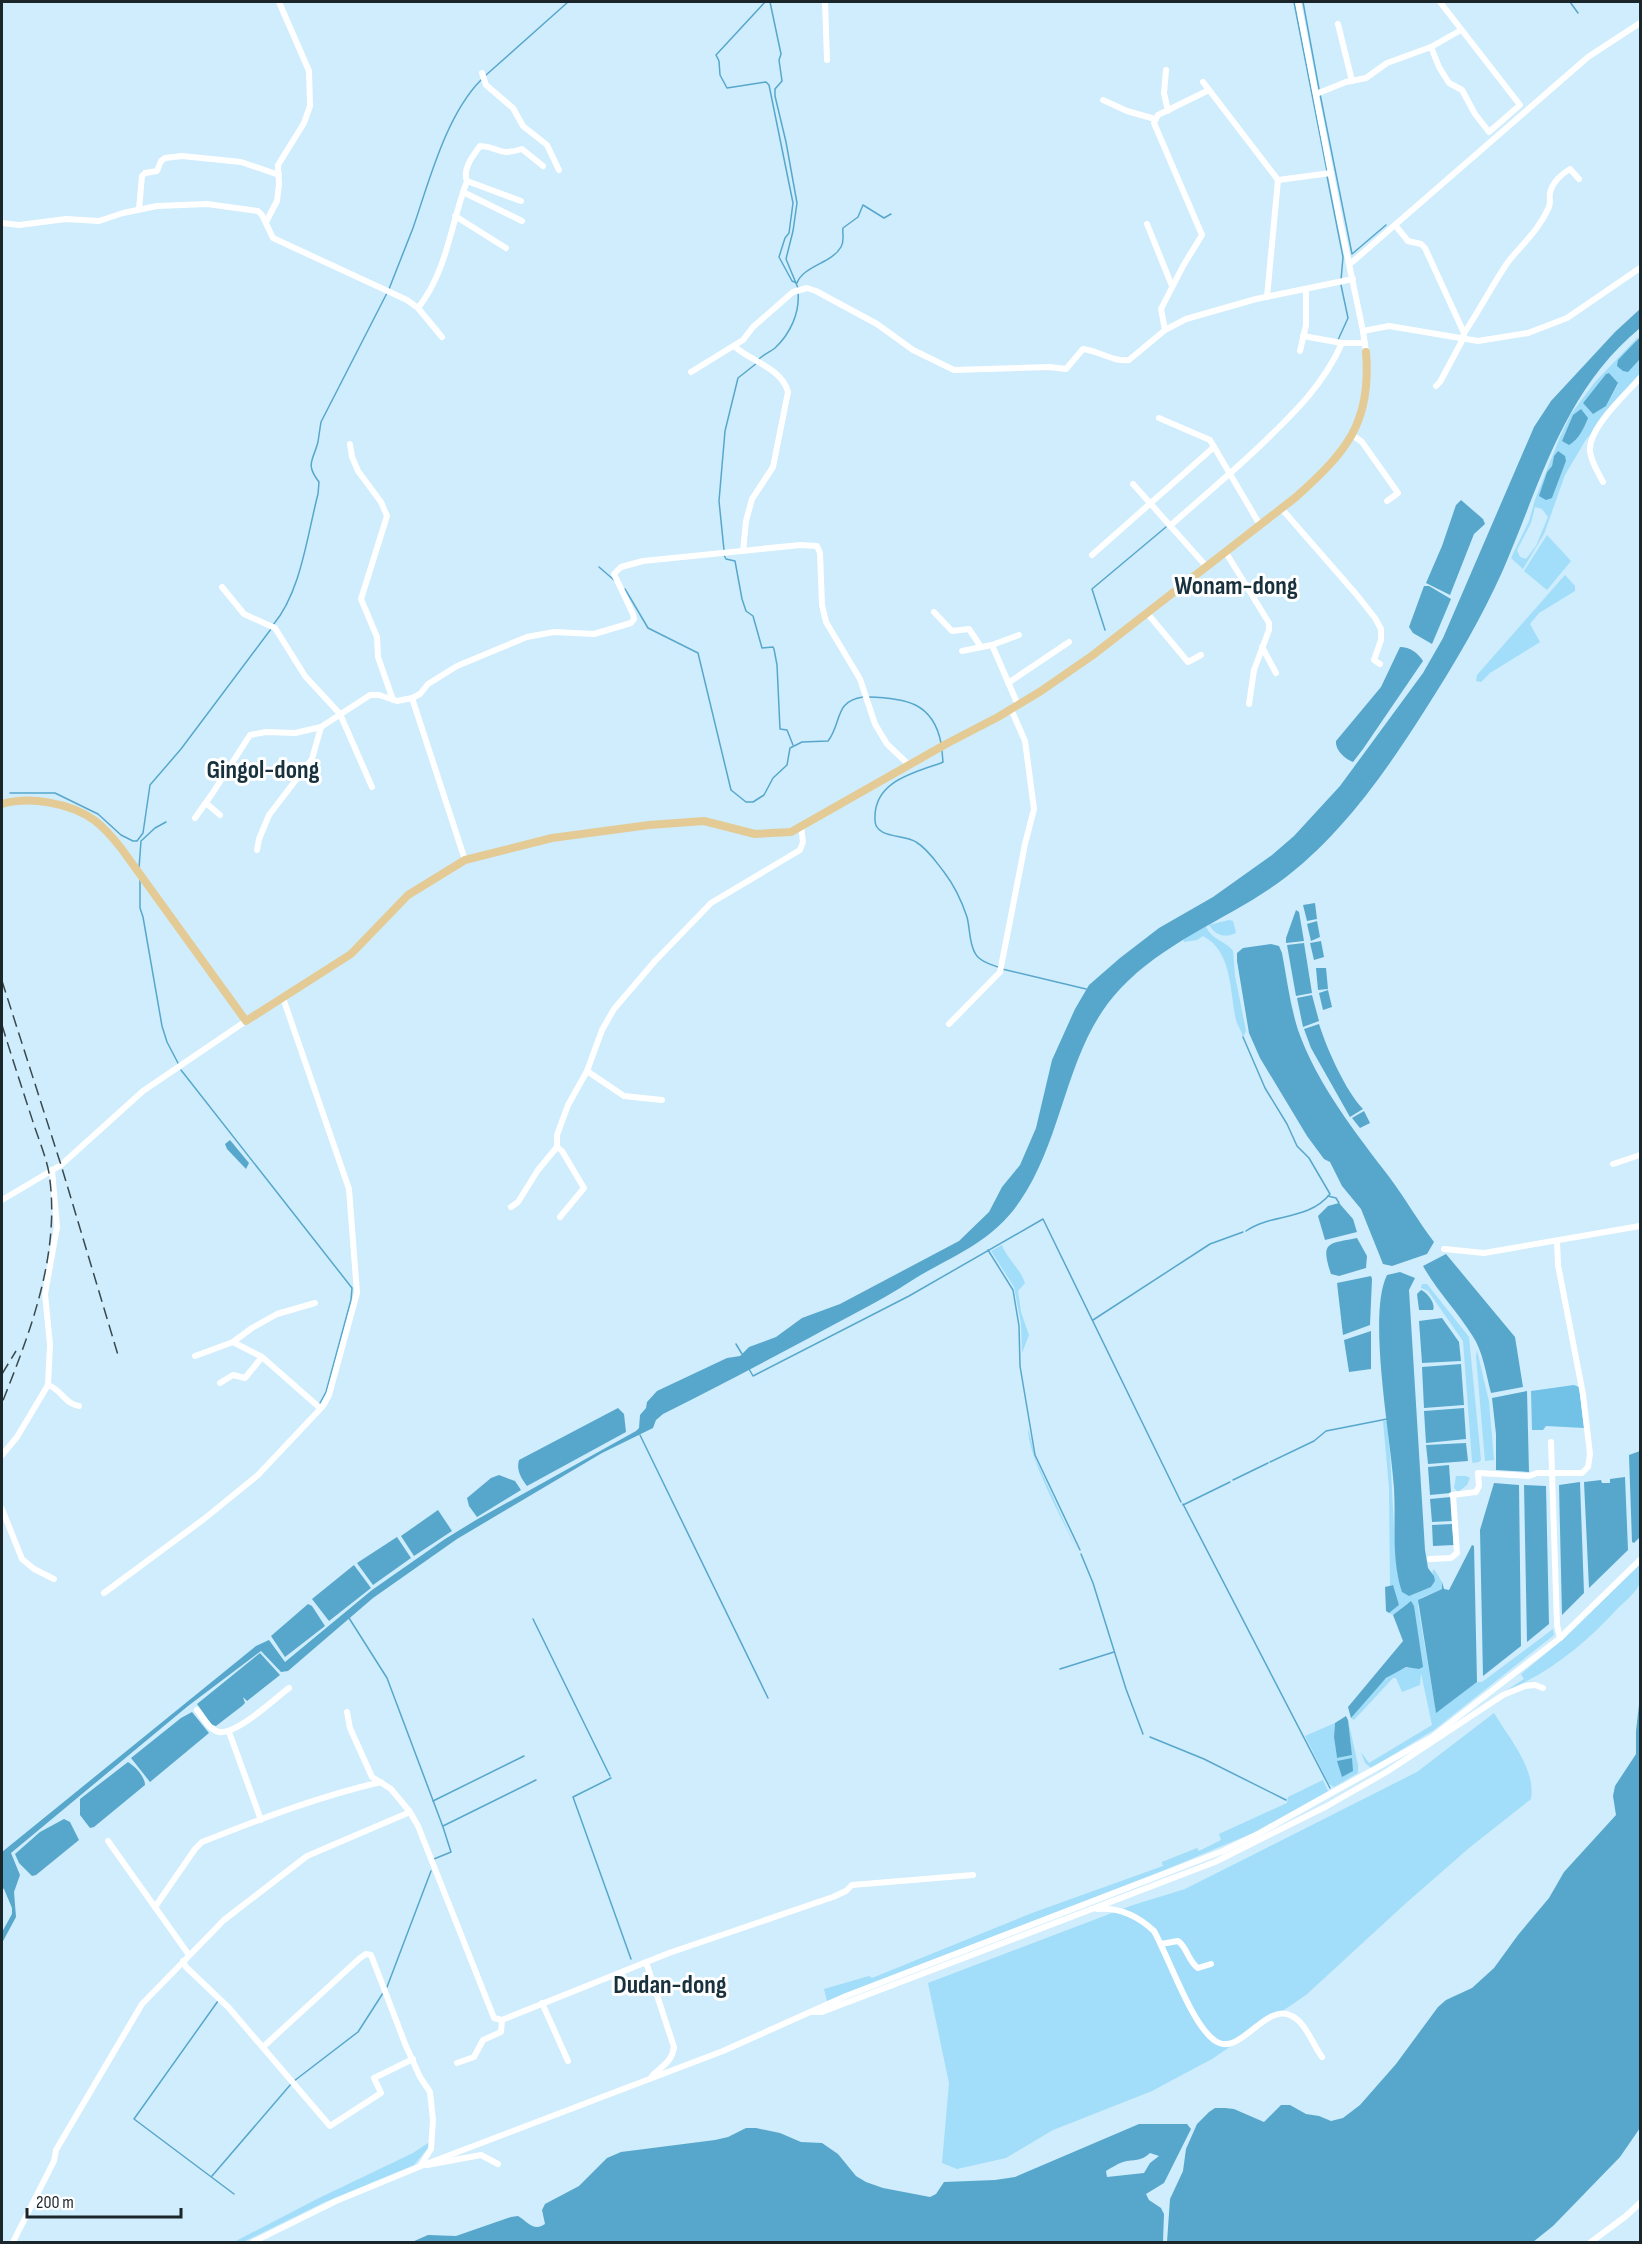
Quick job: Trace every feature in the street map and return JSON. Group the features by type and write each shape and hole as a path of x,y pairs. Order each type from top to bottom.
{"main road":[{"path":"2,804 18,801 70,808 87,816 102,827 121,848 246,1021 351,954 408,895 465,860 552,837 649,825 704,821 755,834 791,832 1015,707 1093,655 1260,525 1332,462 1352,434 1360,419 1366,399 1368,379 1365,348"}],"street":[{"path":"266,222 277,201 278,165 307,116 310,106 309,71 279,2"},
{"path":"825,2 827,60"},
{"path":"1298,2 1365,348 1303,336"},
{"path":"1431,47 1449,83 1462,90 1475,114 1489,132 1520,105 1440,2"},
{"path":"1350,264 1588,57 1641,23"},
{"path":"1338,24 1352,81"},
{"path":"1316,94 1366,78 1387,63 1431,47 1461,30"},
{"path":"1166,70 1164,93 1168,111"},
{"path":"482,73 486,85 517,112 524,126 547,145 559,170"},
{"path":"1203,81 1278,180 1268,297"},
{"path":"1164,330 1161,309 1202,234 1156,128 1155,119 1158,115 1209,90"},
{"path":"1102,100 1127,111 1155,119"},
{"path":"418,308 441,271 455,216 467,181 465,171 480,146 503,153 525,150 543,166"},
{"path":"139,209 142,176 145,173 157,171 160,161 165,158 182,156 241,162 279,175"},
{"path":"1436,386 1509,261 1531,238 1540,223 1550,205 1550,192 1556,180 1570,169 1579,178"},
{"path":"1278,180 1331,173"},
{"path":"467,181 521,201"},
{"path":"463,192 522,221"},
{"path":"2,223 19,225 66,219 99,221 157,206 207,204 258,211 273,238 407,300 418,308 442,337"},
{"path":"455,216 506,248"},
{"path":"1147,224 1172,286"},
{"path":"1395,225 1408,241 1421,244 1425,248 1464,336"},
{"path":"1363,331 1389,326 1478,340 1528,333 1567,318 1641,268"},
{"path":"691,372 743,340 753,327 793,292 807,288 877,324 913,350 954,370 1049,367 1066,369 1083,349 1115,360 1130,360 1164,330 1197,315 1353,279"},
{"path":"1300,351 1306,325 1306,289"},
{"path":"1170,526 1230,474 1304,403 1333,364 1342,343"},
{"path":"734,346 763,363 784,383 788,392 776,458 768,477 752,499 746,520 743,551"},
{"path":"1603,482 1593,462 1590,449 1596,430 1641,378"},
{"path":"1159,418 1210,440 1260,525"},
{"path":"1352,434 1362,442 1398,493 1387,501"},
{"path":"350,444 358,471 381,502 387,516 361,599 377,637 378,657 393,700"},
{"path":"1092,555 1214,447"},
{"path":"1133,484 1206,566"},
{"path":"1281,508 1375,618 1381,630 1381,640 1374,660 1380,664"},
{"path":"195,818 250,735 266,732 295,733 321,727 370,695 379,695 393,700 412,699 420,694 428,684 457,666 527,637 554,632 594,634 631,623 634,619 633,614 614,574 621,567 643,561 800,544 817,546 820,553 822,605 826,622 860,679 875,724 887,744 909,765"},
{"path":"1225,551 1267,618 1269,630 1254,670 1249,704"},
{"path":"222,588 244,614 275,628 305,676 340,714 372,787"},
{"path":"934,612 952,631 969,629 981,647"},
{"path":"1147,613 1188,662 1201,655"},
{"path":"962,651 992,645 1019,635"},
{"path":"1008,683 1069,642"},
{"path":"949,1024 999,972 1024,844 1034,809 1025,741 1008,683 992,645"},
{"path":"1262,647 1276,673"},
{"path":"412,699 465,860"},
{"path":"258,850 259,839 269,815 312,759 321,727"},
{"path":"206,803 220,815"},
{"path":"511,1208 518,1202 556,1147 557,1135 568,1106 586,1071 602,1030 614,1009 655,961 711,903 800,850 803,842 801,827"},
{"path":"104,1593 197,1525 258,1475 320,1408 329,1395 357,1293 349,1189 283,998"},
{"path":"2,1200 67,1160 143,1091 246,1021"},
{"path":"586,1071 624,1096 662,1100"},
{"path":"556,1147 562,1151 584,1188 560,1217"},
{"path":"1613,1164 1641,1155"},
{"path":"2,1455 17,1437 48,1385 50,1345 45,1294 57,1227 52,1170"},
{"path":"1444,1249 1484,1254 1641,1226"},
{"path":"1430,1559 1451,1558 1457,1553 1453,1495 1476,1492 1479,1486 1478,1473 1529,1476 1537,1473 1582,1473 1588,1467 1590,1454 1583,1394 1558,1265 1557,1241"},
{"path":"195,1356 233,1342 277,1314 315,1303"},
{"path":"233,1342 262,1357 320,1408"},
{"path":"220,1383 233,1375 245,1378 262,1357"},
{"path":"48,1385 54,1387 67,1401 79,1406"},
{"path":"1551,1442 1557,1624 1560,1638"},
{"path":"2,1509 22,1559 34,1569 54,1579"},
{"path":"253,2242 336,2201 421,2166 745,2042 846,1996 1223,1851 1258,1834 1432,1737 1560,1638 1641,1560"},
{"path":"809,2013 822,2012 1185,1875 1327,1806 1388,1771 1503,1695 1535,1684 1543,1688"},
{"path":"197,1710 213,1730 229,1732 242,1725 289,1688"},
{"path":"347,1712 355,1740 372,1777 391,1790 410,1812 422,1836 494,2018 502,2019 646,1962 833,1897 852,1885 973,1875"},
{"path":"229,1732 261,1820"},
{"path":"155,1907 195,1848 202,1842 358,1787 381,1782"},
{"path":"13,2242 50,2171 56,2150 134,2015 154,1990 231,1914 307,1856 410,1812"},
{"path":"108,1841 189,1955"},
{"path":"1091,1910 1102,1908 1124,1911 1144,1922 1154,1931 1201,2026 1218,2043 1232,2043 1274,2015 1285,2014 1292,2016 1302,2025 1322,2057"},
{"path":"1161,1944 1178,1941 1194,1966 1198,1968 1211,1964"},
{"path":"263,2047 360,1958 369,1954 375,1962 413,2059 432,2100 431,2149 421,2166"},
{"path":"183,1961 186,1967 229,2008 330,2126 381,2093 374,2079 413,2059"},
{"path":"646,1962 674,2047 668,2064 653,2074 650,2079"},
{"path":"542,2003 568,2061"},
{"path":"458,2063 474,2057 483,2040 501,2032 502,2019"},
{"path":"421,2166 437,2165 481,2155 498,2164"},
{"path":"1593,2242 1641,2203"}],"shaded area":[{"path":"1640,309 1640,328 1591,380 1573,409 1557,440 1486,606 1467,642 1394,757 1341,826 1300,866 1258,896 1156,957 1120,989 1102,1012 1088,1037 1076,1064 1047,1149 1035,1176 1009,1216 970,1247 874,1303 663,1414 656,1420 653,1428 602,1453 457,1539 373,1598 288,1671 281,1672 261,1651 188,1706 11,1853 20,1875 14,1892 16,1917 2,1943 2,1932 12,1914 12,1908 2,1888 2,1852 256,1646 269,1640 285,1662 372,1590 445,1539 636,1431 639,1428 640,1415 646,1408 647,1402 657,1391 727,1358 740,1356 749,1347 776,1337 802,1318 840,1304 959,1241 989,1212 1002,1187 1020,1165 1036,1128 1052,1060 1075,1009 1089,985 1159,928 1213,897 1272,855 1294,836 1340,786 1423,673 1443,638 1534,427 1551,401 1615,332"},
{"path":"1640,335 1635,342 1628,371 1640,359 1640,373 1585,441 1565,475 1544,534 1523,569 1511,558 1529,521 1535,500 1560,437 1571,414 1595,382","holes":["1609,373 1618,384 1606,406 1583,403","1558,451 1566,461 1552,498 1540,496 1554,456","1535,507 1542,509 1548,517 1536,546 1526,559 1520,557 1517,550 1531,523"]},
{"path":"1640,337 1640,359 1628,372 1623,371 1617,366 1618,360"},
{"path":"1609,373 1618,383 1606,406 1593,414 1583,403"},
{"path":"1581,409 1588,418 1583,429 1569,445 1562,441 1573,415"},
{"path":"1558,451 1565,456 1566,461 1552,498 1546,500 1539,496 1547,472"},
{"path":"1461,500 1483,519 1485,524 1474,534 1450,595 1426,583 1456,505"},
{"path":"1547,535 1571,561 1547,590 1524,571"},
{"path":"1565,575 1575,586 1575,591 1539,613 1530,624 1540,642 1490,673 1481,682 1476,681 1477,675"},
{"path":"1424,586 1429,586 1451,599 1432,644 1413,633 1409,627"},
{"path":"1400,647 1413,651 1423,661 1353,762 1341,754 1336,741 1381,687"},
{"path":"1315,903 1317,919 1307,921 1303,905"},
{"path":"1296,910 1299,912 1304,941 1286,943 1286,938"},
{"path":"1233,921 1236,933 1232,935 1218,934 1209,925"},
{"path":"1317,921 1320,937 1311,941 1307,924"},
{"path":"1206,926 1211,934 1233,951 1235,976 1246,1031 1243,1037 1236,1018 1228,971 1219,950 1203,936 1197,940 1184,942 1183,939"},
{"path":"1321,941 1324,957 1314,960 1310,943"},
{"path":"1304,943 1312,993 1296,996 1287,945"},
{"path":"1271,944 1279,946 1282,953 1295,1021 1315,1069 1338,1107 1434,1242 1427,1254 1392,1266 1383,1264 1361,1209 1342,1186 1330,1162 1324,1159 1307,1136 1260,1058 1249,1033 1237,953 1243,948"},
{"path":"1316,968 1326,968 1328,989 1318,990"},
{"path":"1328,990 1332,1007 1323,1010 1319,993"},
{"path":"1312,995 1319,1021 1303,1027 1297,998"},
{"path":"1319,1024 1337,1069 1363,1109 1350,1117 1311,1048 1304,1029"},
{"path":"1364,1111 1370,1123 1360,1128 1352,1118"},
{"path":"230,1140 249,1163 246,1169 227,1149 225,1144"},
{"path":"1339,1203 1353,1219 1357,1232 1325,1240 1318,1216 1328,1206"},
{"path":"1357,1238 1367,1256 1366,1268 1339,1276 1331,1274 1326,1255 1329,1246"},
{"path":"1002,1245 1025,1283 1018,1291 1021,1312 1029,1335 1022,1353 1021,1324 1014,1287 991,1251"},
{"path":"1446,1254 1515,1337 1523,1387 1491,1393 1476,1341 1423,1266"},
{"path":"1400,1272 1415,1278 1409,1290 1425,1550 1428,1568 1435,1581 1431,1587 1409,1596 1402,1592 1396,1567 1394,1488 1382,1378 1379,1318 1381,1294 1387,1275"},
{"path":"1371,1276 1370,1325 1343,1335 1337,1283"},
{"path":"1422,1284 1427,1284 1469,1337 1481,1460 1479,1462 1473,1463 1472,1461 1463,1341 1428,1291 1421,1288"},
{"path":"1421,1290 1430,1298 1433,1310 1419,1310 1417,1294"},
{"path":"1442,1318 1459,1342 1461,1361 1422,1363 1419,1321"},
{"path":"1371,1331 1371,1369 1349,1372 1344,1340"},
{"path":"1477,1350 1489,1402 1494,1460 1485,1461"},
{"path":"1461,1364 1464,1405 1424,1408 1422,1367"},
{"path":"1574,1385 1579,1387 1584,1428 1546,1426 1543,1430 1532,1430 1531,1391"},
{"path":"1527,1391 1529,1472 1496,1470 1496,1434 1492,1398"},
{"path":"618,1408 624,1414 626,1432 527,1486 520,1474 519,1460"},
{"path":"1464,1408 1466,1439 1426,1443 1424,1411"},
{"path":"1383,1421 1387,1421 1389,1440 1398,1577 1431,1587 1435,1581 1432,1572 1434,1569 1442,1582 1442,1589 1421,1598 1418,1606 1436,1712 1477,1682 1482,1682 1553,1629 1554,1635 1434,1730 1371,1768 1365,1763 1361,1752 1369,1763 1432,1725 1421,1673 1420,1685 1402,1692 1396,1678 1393,1678 1354,1720 1351,1718 1386,1679 1402,1669 1411,1667 1408,1603 1393,1615 1389,1613 1399,1605 1392,1585 1390,1585 1389,1488"},
{"path":"1028,1428 1036,1460 1078,1552 1040,1472 1029,1440"},
{"path":"1466,1443 1468,1461 1428,1464 1426,1445"},
{"path":"1640,1451 1640,1537 1634,1543 1632,1542 1629,1455"},
{"path":"1449,1465 1451,1493 1430,1495 1428,1467"},
{"path":"499,1475 515,1481 521,1490 477,1517 469,1506 467,1498 491,1478"},
{"path":"1456,1476 1470,1478 1467,1485 1458,1492 1454,1488"},
{"path":"1625,1477 1628,1550 1589,1588 1584,1482 1601,1480 1602,1483 1610,1483 1610,1479"},
{"path":"1580,1482 1584,1593 1562,1615 1559,1485"},
{"path":"1494,1483 1519,1485 1521,1646 1483,1676 1480,1530"},
{"path":"1524,1485 1546,1486 1549,1624 1527,1642"},
{"path":"1451,1497 1452,1521 1432,1522 1430,1499"},
{"path":"438,1510 452,1531 414,1556 401,1536"},
{"path":"1452,1524 1454,1545 1433,1546 1432,1525"},
{"path":"397,1537 411,1558 373,1585 357,1563"},
{"path":"1472,1545 1474,1546 1477,1682 1436,1713 1418,1600 1442,1589 1442,1582 1444,1589 1449,1590"},
{"path":"1640,1564 1641,1581 1636,1589 1593,1633 1552,1666 1504,1692 1524,1679 1521,1674 1560,1642"},
{"path":"354,1565 371,1588 329,1621 312,1599"},
{"path":"1393,1585 1399,1605 1389,1613 1386,1611 1385,1587"},
{"path":"1411,1601 1414,1606 1423,1667 1419,1669 1406,1667 1386,1678 1351,1718 1348,1707 1403,1641 1393,1615"},
{"path":"308,1604 312,1606 325,1626 285,1657 271,1636"},
{"path":"260,1653 280,1675 247,1701 243,1697 245,1703 242,1706 216,1726 212,1725 197,1704"},
{"path":"1640,1696 1640,2128 1620,2157 1553,2226 1533,2242 1167,2242 1170,2199 1183,2171 1186,2149 1197,2124 1209,2112 1215,2108 1234,2109 1264,2122 1281,2105 1290,2105 1306,2114 1331,2121 1343,2118 1360,2105 1396,2064 1438,2007 1446,2000 1472,1988 1494,1968 1549,1898 1564,1872 1616,1815 1613,1796 1615,1786 1636,1754"},
{"path":"192,1712 209,1733 150,1782 131,1758 181,1718"},
{"path":"1494,1713 1514,1743 1525,1765 1529,1776 1531,1799 1469,1848 1306,1995 1212,2059 1152,2091 1053,2130 1006,2158 957,2169 942,2163 949,2083 928,1983 1133,1905 1185,1889 1417,1772"},
{"path":"1346,1716 1352,1755 1337,1758 1335,1723"},
{"path":"1348,1720 1358,1773 1334,1787 1329,1784 1305,1736 1335,1723 1337,1758 1352,1755"},
{"path":"1352,1758 1353,1771 1342,1777 1337,1761"},
{"path":"128,1762 139,1772 145,1785 90,1828 80,1815 80,1799"},
{"path":"1323,1780 1328,1791 1253,1833 1167,1869 827,2001 824,1989 869,1976 872,1978 1032,1913 1163,1866 1162,1862 1197,1848 1199,1851 1221,1840 1219,1834 1287,1803 1288,1797"},
{"path":"64,1819 70,1822 79,1840 32,1876 19,1863 15,1854 40,1832"},
{"path":"1139,2124 1187,2124 1191,2129 1164,2183 1146,2194 1164,2214 1163,2242 412,2242 428,2235 456,2236 518,2216 534,2227 541,2226 545,2224 542,2210 545,2204 579,2186 607,2158 621,2152 715,2140 728,2137 746,2128 780,2133 801,2142 822,2143 838,2154 856,2176 866,2182 883,2188 930,2197 936,2194 944,2182 1015,2177","holes":["1150,2153 1159,2156 1150,2163 1144,2173 1107,2177 1106,2171 1121,2163 1140,2159"]},
{"path":"431,2141 414,2165 325,2202 243,2242 234,2242 413,2153"}],"waterway":[{"path":"486,75 568,2"},
{"path":"765,2 716,55 720,75 727,88 766,82 769,85 793,203 789,233 779,257 792,281 797,283 805,272 837,252 843,242 843,228 858,217 863,205 884,218 891,214"},
{"path":"770,2 781,54 779,60 782,81 775,89 775,96 797,203 786,259 798,288"},
{"path":"1294,2 1327,171"},
{"path":"1303,2 1319,89"},
{"path":"1570,2 1578,13"},
{"path":"389,289 448,130 458,111 481,80"},
{"path":"1320,94 1352,254 1386,225"},
{"path":"1327,176 1343,257 1341,280"},
{"path":"1338,340 1348,318 1341,285"},
{"path":"759,359 775,348 789,330 796,315 798,292"},
{"path":"273,625 283,612 290,597 306,545 318,494 319,482 312,471 311,462 318,442 321,422 387,293"},
{"path":"724,550 719,501 725,431 738,378 757,363"},
{"path":"1105,630 1092,589 1166,527"},
{"path":"724,555 726,559 735,561 742,599 746,611 753,616 762,648 773,647 774,649 780,729 787,730 793,745"},
{"path":"599,567 614,580"},
{"path":"625,589 648,628 698,653 731,790 746,802 753,802 764,795 773,778 787,765 790,748 802,742 828,741 843,708 854,699 863,697"},
{"path":"10,793 55,793 98,814 121,835 137,841 143,833 150,785 181,749 271,629"},
{"path":"868,697 894,699 915,705 931,719 941,743"},
{"path":"942,751 943,762 907,775 887,788 880,796 876,807 876,826 885,833 916,842 931,856 948,877 960,900 967,917 975,953 982,960 998,967"},
{"path":"139,868 141,841 155,828 166,822"},
{"path":"140,878 140,908 162,1026 167,1042 179,1065"},
{"path":"1002,969 1086,989"},
{"path":"1243,1037 1265,1088 1287,1124 1297,1146 1309,1158 1330,1194 1311,1209 1267,1221 1246,1231"},
{"path":"181,1070 352,1288 351,1300 326,1392 320,1403"},
{"path":"1328,1196 1336,1198 1339,1203"},
{"path":"749,1369 753,1376 909,1296 1043,1219 1181,1502"},
{"path":"1093,1320 1210,1244 1243,1232"},
{"path":"988,1250 1013,1290 1019,1326 1020,1366 1035,1455 1080,1550"},
{"path":"736,1344 742,1354"},
{"path":"1270,1462 1314,1441 1326,1431 1387,1419"},
{"path":"640,1435 768,1698"},
{"path":"1233,1480 1268,1463"},
{"path":"1183,1505 1230,1482"},
{"path":"1183,1504 1330,1788"},
{"path":"1081,1554 1093,1583 1126,1689 1143,1734"},
{"path":"349,1618 387,1678 443,1827 451,1852 434,1859"},
{"path":"533,1619 610,1776"},
{"path":"1060,1669 1114,1652"},
{"path":"1150,1737 1204,1759 1286,1800"},
{"path":"433,1801 524,1756"},
{"path":"611,1778 573,1797 631,1959"},
{"path":"443,1826 536,1780"},
{"path":"387,1987 431,1871"},
{"path":"294,2081 358,2032 383,1993"},
{"path":"218,2001 134,2119 234,2194"},
{"path":"212,2176 291,2084"}],"railway":[{"path":"2,981 61,1165 118,1355"},
{"path":"2,1025 46,1161 52,1203 51,1232 41,1291 2,1403"},
{"path":"2,1374 16,1351"}],"district":[{"name":"Wonam-dong","path":"1236,585"},
{"name":"Gingol-dong","path":"263,769"},
{"name":"Dudan-dong","path":"670,1984"}]}
